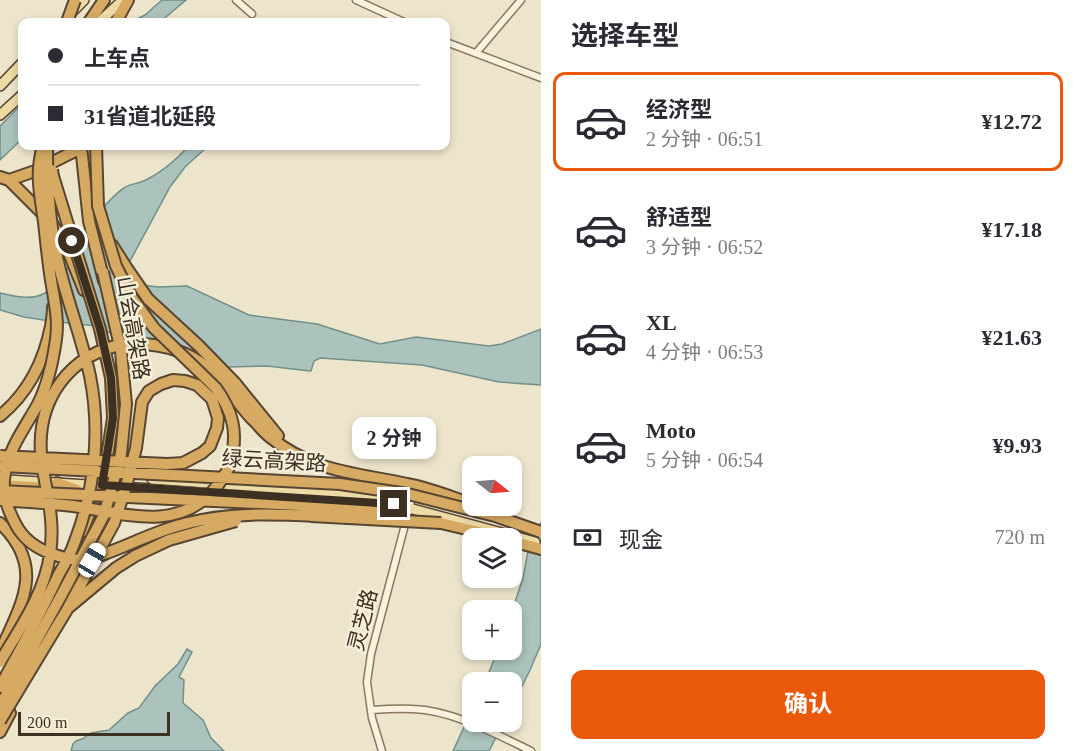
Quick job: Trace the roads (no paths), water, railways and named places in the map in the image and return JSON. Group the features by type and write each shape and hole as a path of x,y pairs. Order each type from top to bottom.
{"highway":[{"path":"66,18 73,0"},
{"path":"92,18 104,0"},
{"path":"120,18 129,0"},
{"path":"46,150 38,173 57,319 56,337 46,384 39,402 14,446 5,473 4,495 9,512 19,531 34,545 59,557 89,559 161,531 187,523 228,516 268,514 441,524"},
{"path":"0,687 75,542 95,465 94,403 90,375 59,268 50,223 47,150"},
{"path":"0,678 50,596 90,515 103,481 113,418 111,378 100,329 53,176 48,150"},
{"path":"4,179 34,171 75,150"},
{"path":"0,732 38,656 112,525 122,482 128,400 122,351 89,222 83,150"},
{"name":"山会高架路","path":"0,706 104,515 121,454 126,404 121,351 91,216 83,150"},
{"path":"0,500 54,503 160,518 184,511 206,498 217,487 230,465 235,436 231,414 224,399 216,388 154,328 132,298 116,266 98,206 96,150"},
{"path":"4,179 52,223 67,248 100,329"},
{"path":"98,206 113,246 148,298 235,383 292,452"},
{"path":"0,416 13,406 41,361 49,337 53,312 50,274"},
{"path":"0,662 32,607 45,579 50,558 53,536 51,515 40,455 40,431 46,410 55,389 77,364 110,347 124,344 155,344 183,352 215,375 238,404 270,437 292,452 331,470 409,484 462,501"},
{"path":"0,456 48,458 119,462 131,462 143,463 167,464 183,463 210,446 218,418 212,399 197,385 185,381 173,380 161,384 150,391 142,402 136,448 133,458 130,469 125,490 114,524 68,608 0,721"},
{"name":"绿云高架路","path":"0,468 340,484 408,494 536,528"},
{"path":"57,483 77,490 85,500 90,515"},
{"path":"0,485 77,490"},
{"name":"绿云高架路","path":"0,490 364,510 462,529"},
{"path":"68,608 116,568 142,552 169,540 226,523 263,516 318,516"},
{"path":"508,516 536,528"},
{"path":"0,523 9,531 22,551 27,574 22,600 0,652"},
{"path":"522,544 541,549"}],"main road":[{"path":"68,18 84,0"},
{"path":"103,18 123,0"},
{"path":"0,86 18,67"},
{"path":"0,115 18,99"},
{"path":"0,468 103,481 394,504 451,504 536,528"},
{"path":"0,480 57,483 103,481"},
{"path":"411,503 541,545"}],"street":[{"path":"236,0 252,14"},
{"path":"356,0 395,18"},
{"path":"476,53 521,0"},
{"path":"450,43 541,78"},
{"name":"灵芝路","path":"382,751 371,710 367,682 370,654 411,503"},
{"path":"371,710 414,708 441,714 466,721 531,751"}],"water":[{"path":"162,0 186,0 165,18 139,18"},
{"path":"18,108 18,143 0,160 0,126"},
{"path":"204,150 185,167 170,187 130,261 129,267 142,285 187,286 249,315 317,324 380,344 416,337 489,346 502,344 541,329 541,385 499,382 422,365 320,358 314,361 311,371 267,366 228,367 178,358 157,347 134,344 96,326 24,317 0,310 0,293 34,297 54,286 67,269 94,217 107,203 126,187 141,182 160,171 184,151"},
{"path":"541,522 541,644 522,686 522,672 489,672 494,660 522,660 522,600 516,600 520,588 522,588 528,551"},
{"path":"187,649 192,652 179,677 184,680 183,703 203,720 211,738 224,751 71,751 76,741 91,733 109,730 128,713 139,708 155,686 178,664"},
{"path":"462,732 499,732 489,751 453,751"}]}
